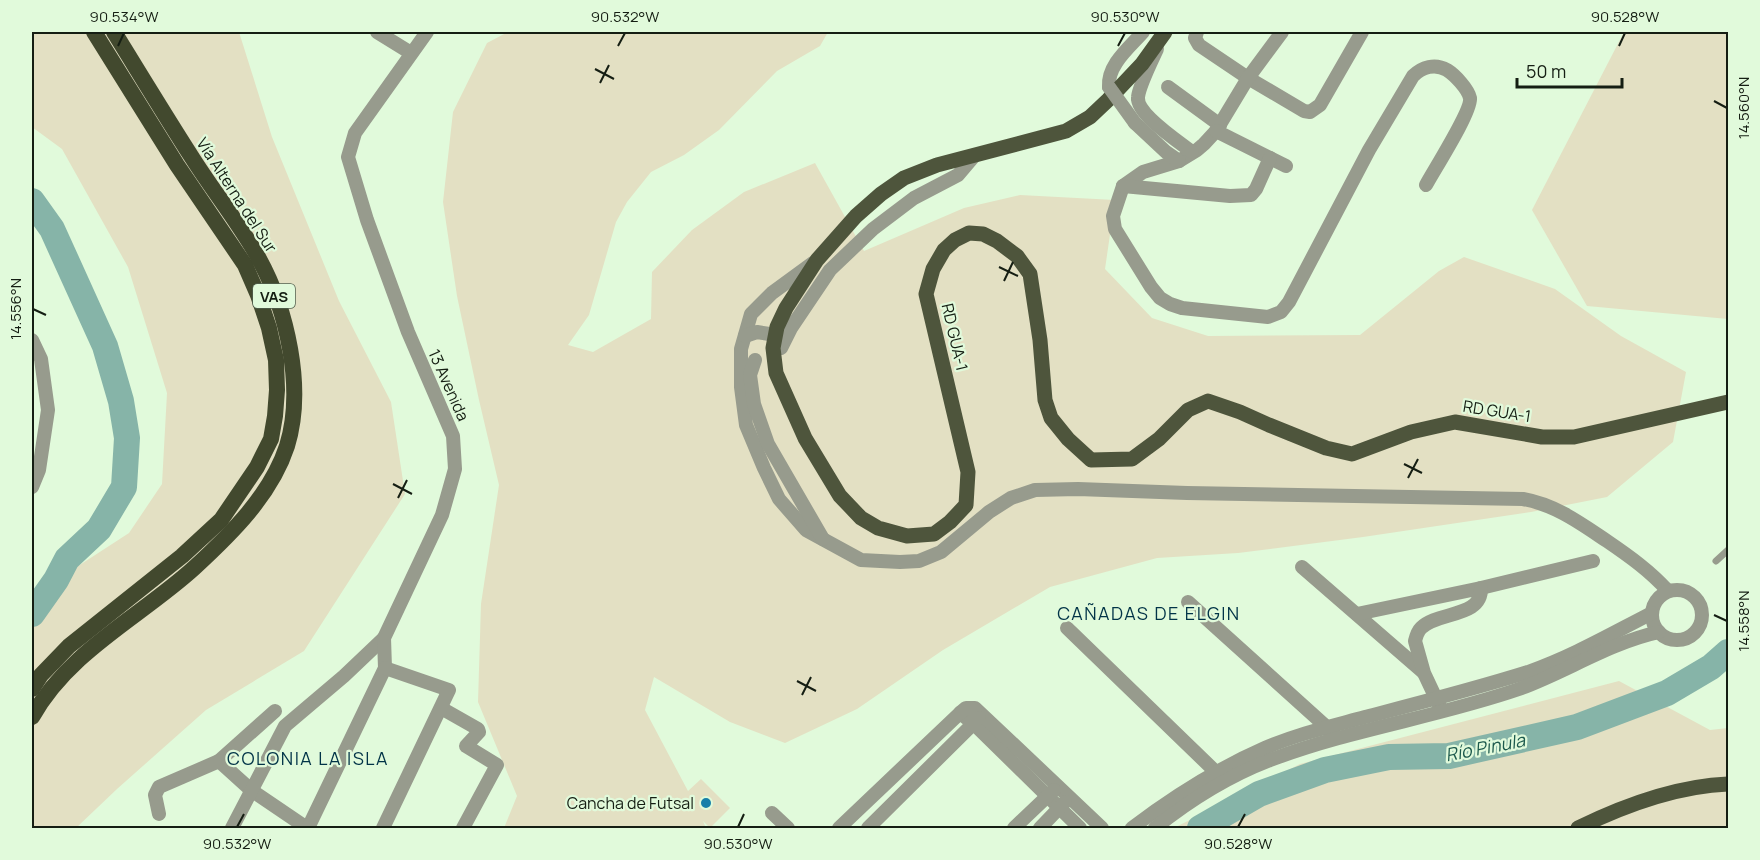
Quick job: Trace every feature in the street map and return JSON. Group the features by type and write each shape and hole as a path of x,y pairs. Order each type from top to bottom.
{"highway":[{"name":"Vía Alterna del Sur","path":"32,717 75,652 220,520 256,467 271,440 277,390 276,360 269,328 245,265 177,165 94,32"},
{"name":"Vía Alterna del Sur","path":"32,689 41,675 193,569 234,529 252,509 273,477 286,447 292,419 295,392 285,327 273,291 258,258 114,32"}],"main road":[{"name":"RD GUA-1","path":"1163,34 1142,64 1090,117 1066,131 937,165 904,178 881,194 856,216 817,260 786,308 778,341 773,348 776,373 806,438 840,496 861,518 878,528 907,536 934,534 950,522 966,505 968,472 926,294 933,268 944,250 955,240 969,233 982,234 997,241 1017,256 1029,274 1041,340 1045,400 1051,418 1068,439 1091,460 1132,459 1159,439 1188,410 1208,401 1326,448 1352,454 1412,432 1455,422 1542,437 1574,437 1728,402"},
{"path":"1578,828 1596,819 1668,793 1728,784"}],"street":[{"path":"377,32 411,53"},
{"name":"13 Avenida","path":"308,828 385,668 384,638 442,515 454,469 453,436 408,332 367,220 348,157 355,133 427,32"},
{"path":"1143,32 1116,64 1108,83 1109,87 1135,123 1179,161"},
{"path":"1197,32 1195,38 1199,45 1248,78 1304,111 1310,112 1320,105 1362,32"},
{"path":"1282,32 1248,78 1218,128 1204,144 1179,161 1143,172 1123,186 1113,216 1115,229 1160,298 1182,308 1268,317 1281,312 1289,302 1369,150 1413,76 1423,69 1434,67 1451,73 1467,91 1470,100 1465,114 1426,185"},
{"path":"1163,34 1138,102 1159,127 1192,152"},
{"path":"1168,87 1218,128 1286,166"},
{"path":"745,336 757,332 778,341 791,328 830,270 873,229 914,198 958,175 975,155"},
{"path":"1123,186 1251,195 1270,158"},
{"path":"817,260 772,293 751,314 741,349 741,387 746,425 779,499 806,530 861,560 919,561 941,552 1004,502 1035,490 1523,499 1540,502 1567,514 1639,563 1668,591"},
{"path":"32,340 41,359 48,410 39,470 32,487"},
{"path":"756,360 750,375 754,404 768,444 824,540"},
{"path":"1357,615 1593,561"},
{"path":"1302,567 1424,673"},
{"path":"1440,705 1424,673 1415,641 1421,627 1478,603 1482,597 1481,588"},
{"path":"1668,591 1682,591 1695,598 1701,610 1700,624 1692,636 1685,639 1671,639 1654,627 1652,613 1657,600 1668,591"},
{"path":"1188,602 1328,727 1337,739"},
{"path":"1132,828 1173,799 1221,777 1440,705 1542,667 1652,613"},
{"path":"1067,628 1221,777"},
{"path":"1155,828 1210,789 1221,777 1265,748 1328,727 1518,689 1629,640 1659,632"},
{"path":"232,828 285,726 344,676 384,638"},
{"path":"384,828 449,690 385,668"},
{"path":"441,708 478,729 479,732 466,746 497,766 463,828"},
{"path":"839,828 966,708 975,708 979,719 1052,791 1069,798 1102,828"},
{"path":"159,814 155,795 159,788 219,760 274,711"},
{"path":"868,828 979,719"},
{"path":"219,760 251,790 308,828"},
{"path":"1052,791 1059,808 1080,828"},
{"path":"1014,828 1052,791"},
{"path":"1040,828 1069,798"},
{"path":"772,813 788,828"}],"lane":[{"path":"1716,561 1728,550"}],"shaded area":[{"path":"32,32 239,32 272,137 339,301 391,402 405,494 304,651 206,710 76,828 32,828 32,596 129,533 162,484 167,393 128,267 62,149 32,127"},
{"path":"508,32 828,32 820,46 777,71 719,130 684,155 651,172 627,202 616,222 589,315 568,345 593,352 651,319 652,272 692,230 744,192 815,163 864,251 964,208 1020,195 1115,200 1105,269 1152,318 1208,336 1360,335 1439,271 1464,257 1555,289 1621,336 1686,372 1673,442 1607,497 1531,512 1363,537 1238,553 1157,558 1050,587 943,650 857,709 785,743 730,722 654,677 645,710 688,791 701,779 730,808 710,828 703,821 706,828 504,828 517,796 478,702 481,604 499,485 457,296 443,202 453,112 487,43"},
{"path":"1624,32 1728,32 1728,319 1587,306 1532,210"},
{"path":"1619,681 1710,730 1728,728 1728,828 1174,828 1300,764"}],"waterway":[{"path":"32,201 52,229 105,346 121,401 127,438 124,487 99,529 67,559 56,580 32,614"},
{"name":"Río Pinula","path":"1200,828 1259,794 1325,770 1389,757 1449,756 1577,727 1667,693 1711,667 1728,652"}],"place":[{"name":"Cancha de Futsal","path":"706,803"}],"district":[{"name":"CAÑADAS DE ELGIN","path":"1149,613"},
{"name":"COLONIA LA ISLA","path":"308,758"}]}
